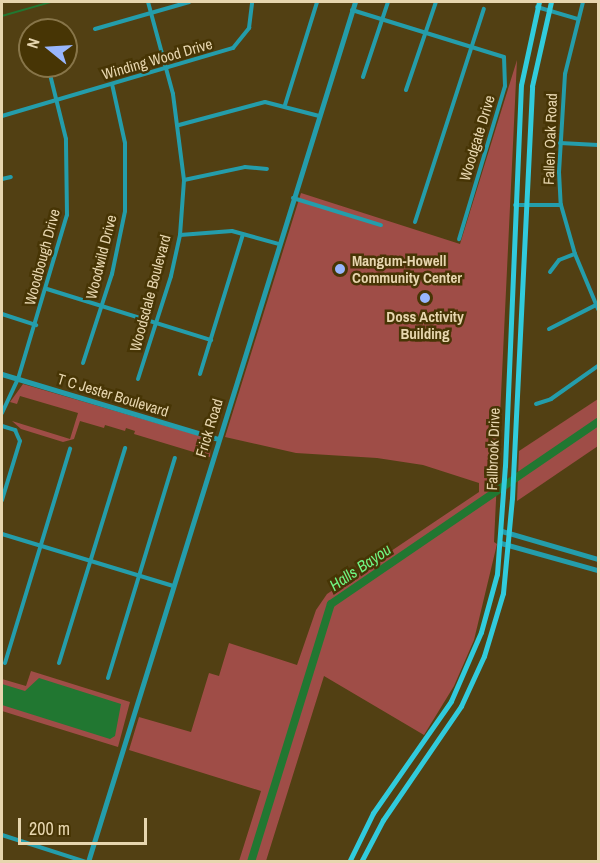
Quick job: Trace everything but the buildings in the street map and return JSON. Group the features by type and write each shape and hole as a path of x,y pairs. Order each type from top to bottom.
{"main road":[{"name":"Fallbrook Drive","path":"361,861 382,820 448,729 474,681 498,616 510,534 531,106 538,48 551,2"},
{"name":"Fallbrook Drive","path":"349,861 373,813 438,723 464,676 487,613 502,531 519,106 526,54 538,4"},
{"path":"519,106 531,106"},
{"path":"510,305 521,306"},
{"path":"508,402 517,402"}],"street":[{"name":"Woodsdale Boulevard","path":"138,379 156,324 180,235 184,180 179,125 148,2"},
{"path":"95,29 189,2"},
{"name":"Winding Wood Drive","path":"2,116 225,52 239,44 251,20 252,2"},
{"path":"285,105 317,2"},
{"name":"Frick Road","path":"87,861 355,2"},
{"path":"363,76 388,2"},
{"path":"406,90 436,2"},
{"name":"Fallen Oak Road","path":"584,2 565,74 560,143 561,205 575,254 597,307"},
{"path":"538,4 548,10 578,20"},
{"path":"415,222 484,9"},
{"name":"Woodgate Drive","path":"352,10 504,57 505,86 459,239"},
{"name":"Woodbough Drive","path":"2,413 18,379 63,236 68,196 68,157 58,100 52,78"},
{"name":"Woodwild Drive","path":"83,363 101,307 125,211 124,143 112,84"},
{"path":"179,125 256,103 285,105 319,116"},
{"path":"560,143 598,145"},
{"path":"184,180 245,167 267,169"},
{"path":"2,179 11,177"},
{"path":"293,198 381,225"},
{"path":"515,205 561,205"},
{"path":"200,374 243,234"},
{"path":"180,235 243,234 279,244"},
{"path":"550,272 559,260 575,254"},
{"path":"47,289 211,340"},
{"path":"549,329 597,307"},
{"path":"2,314 36,325"},
{"path":"536,404 551,399 598,366"},
{"name":"T C Jester Boulevard","path":"2,374 218,439"},
{"path":"2,426 15,430 20,441 2,500"},
{"path":"59,663 125,448"},
{"path":"5,663 70,449"},
{"path":"108,678 175,458"},
{"path":"502,531 598,559"},
{"path":"2,534 173,586"},
{"path":"501,543 598,570"},
{"path":"2,835 87,861"}],"shaded area":[{"path":"517,60 494,542 497,544 474,640 454,686 424,735 324,676 266,861 239,861 261,791 129,750 139,717 191,732 209,673 219,676 229,643 297,665 316,610 327,594 479,492 479,483 423,465 377,458 296,453 225,437 301,193 460,244"},
{"path":"23,384 211,439 210,457 134,434 135,431 126,428 125,431 105,425 104,428 80,421 74,439 63,442 21,429 12,421 70,439 78,413 20,396 17,404 10,402"},
{"path":"598,399 598,446 517,501 519,451"},
{"path":"31,671 130,702 118,747 2,711 2,679 26,686"},
{"path":"39,678 121,704 115,736 110,739 2,705 2,684 25,691"}],"waterway":[{"path":"2,16 51,2"},
{"name":"Halls Bayou","path":"251,862 331,604 598,422"}],"place":[{"name":"Mangum-Howell Community Center","path":"340,269"},
{"name":"Doss Activity Building","path":"425,298"}]}
